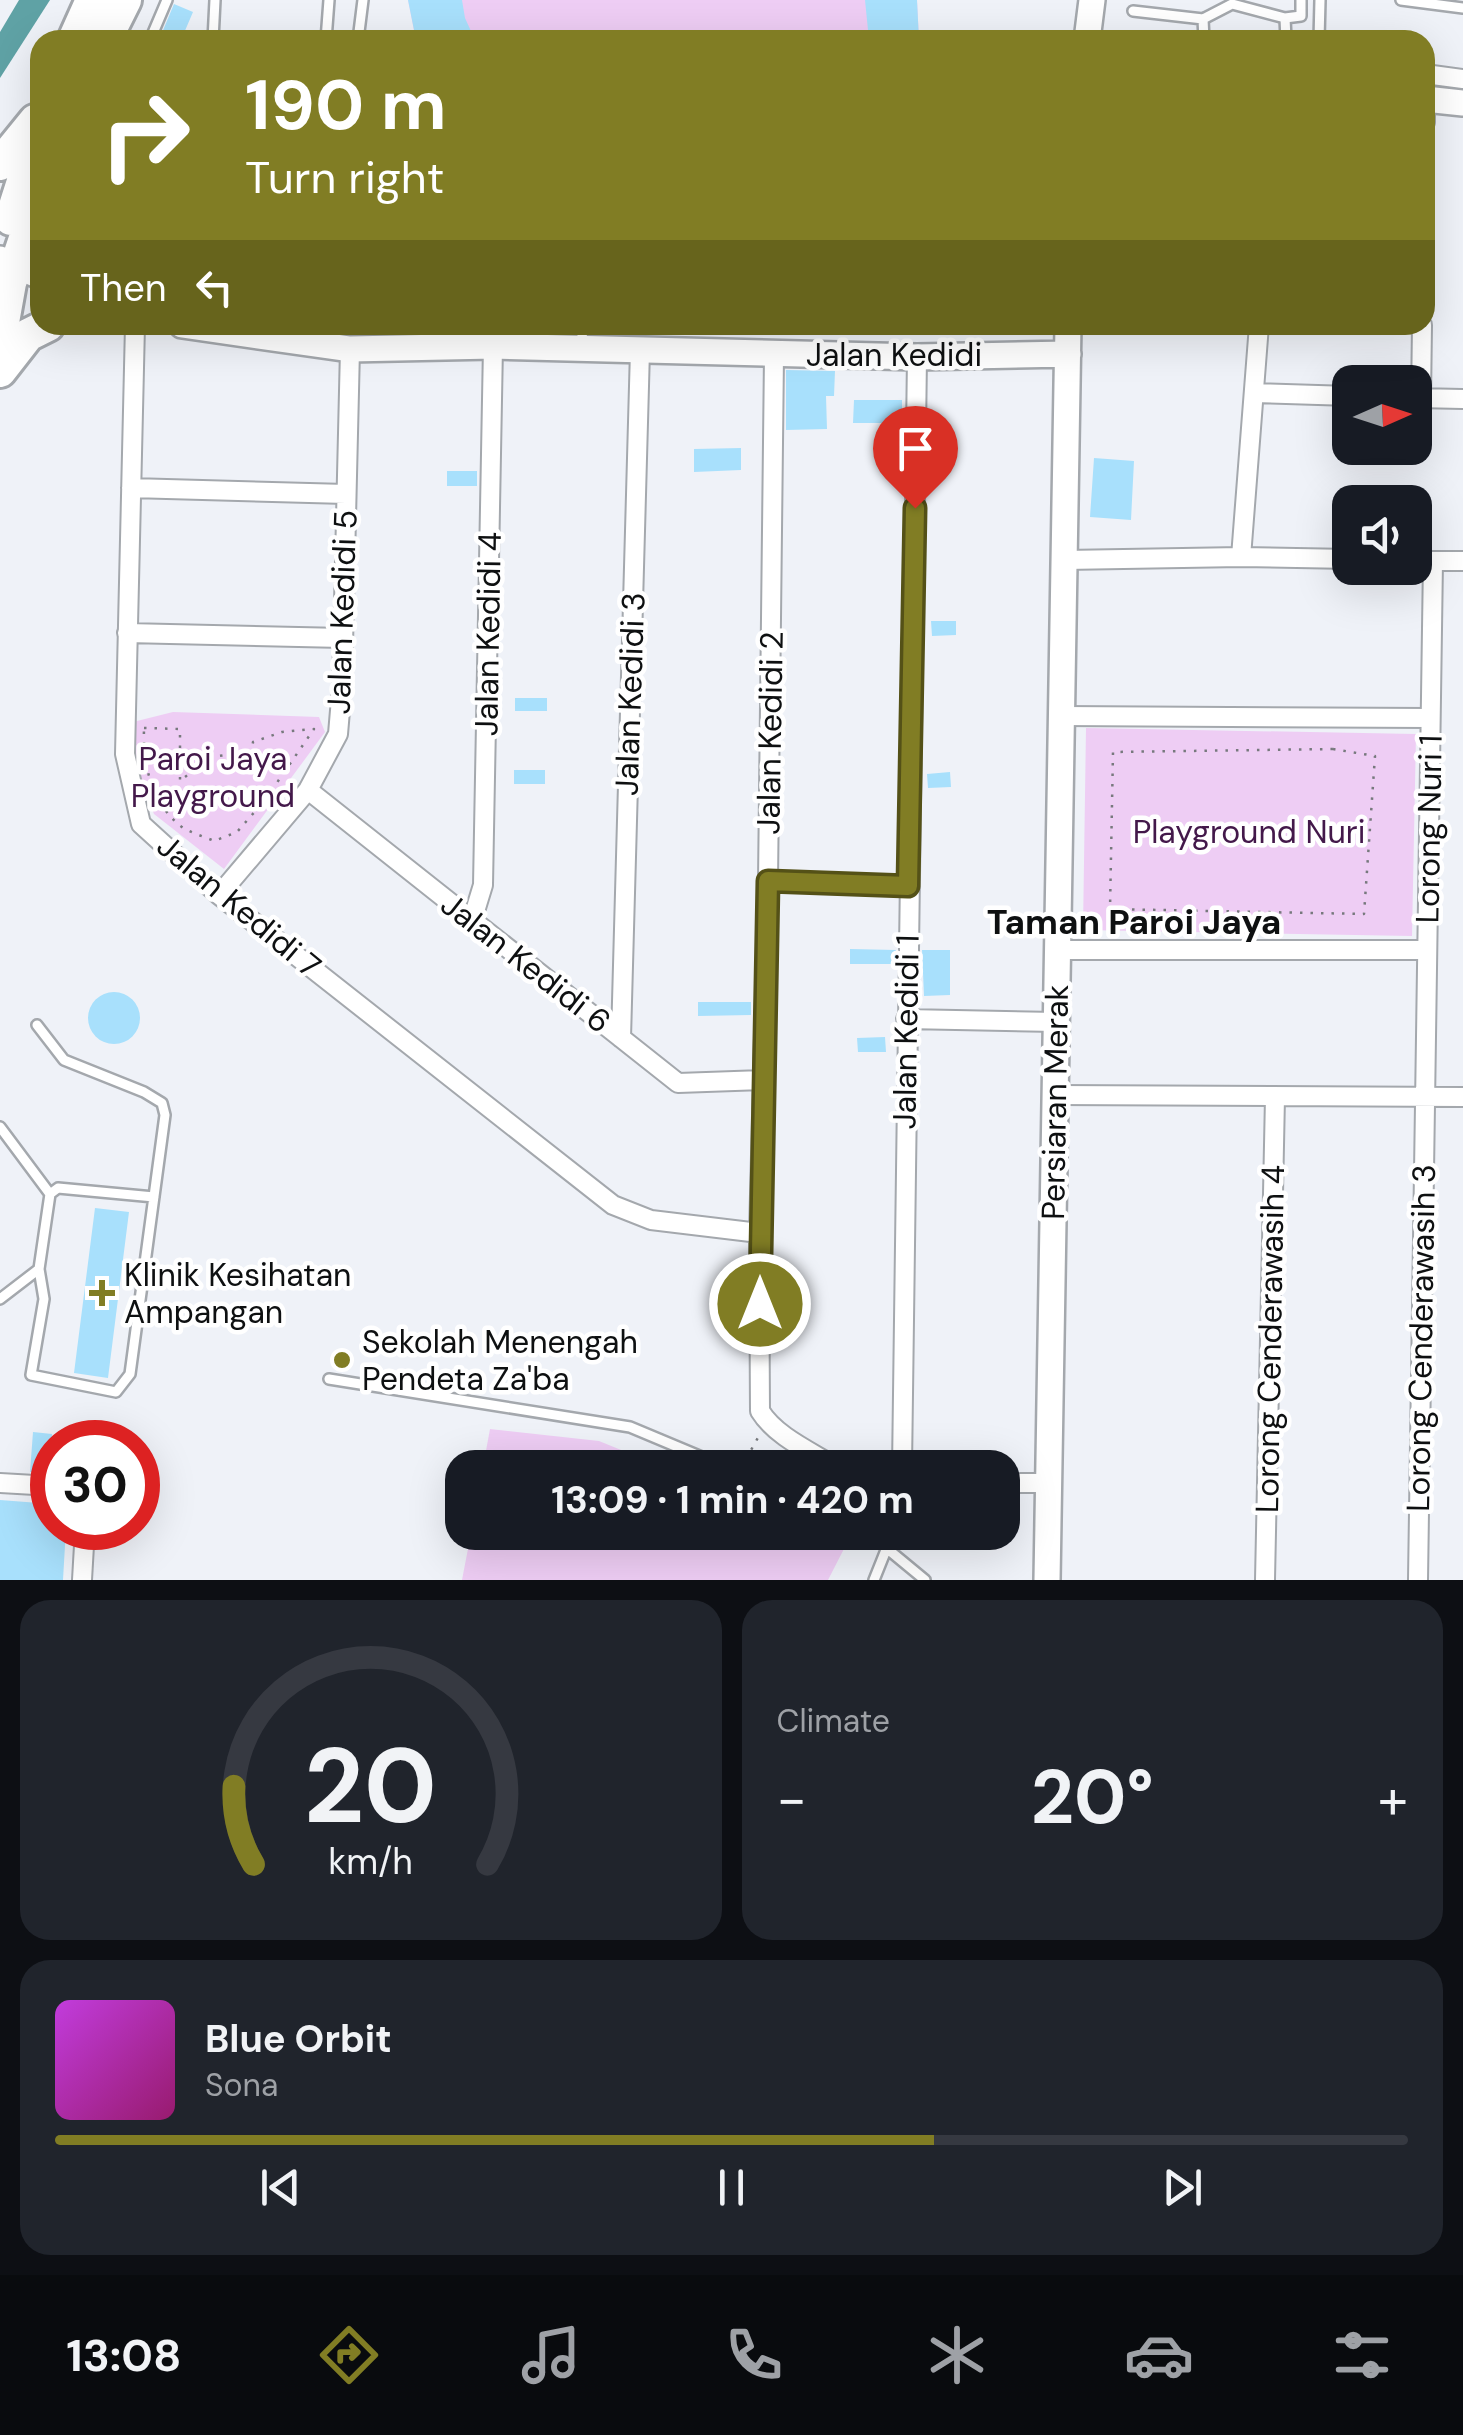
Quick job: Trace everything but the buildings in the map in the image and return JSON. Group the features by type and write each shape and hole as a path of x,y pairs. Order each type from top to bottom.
{"highway":[{"path":"78,30 92,0"},
{"path":"110,30 124,0"},
{"path":"0,164 30,128"},
{"path":"0,338 30,186"},
{"path":"15,273 30,226"},
{"path":"0,371 30,333"}],"street":[{"path":"1088,30 1092,0"},
{"path":"1435,75 1463,79"},
{"path":"1435,100 1463,103"},
{"name":"Jalan Kedidi 7","path":"135,335 125,754 141,824 219,895 613,1205 651,1220 759,1232"},
{"name":"Jalan Kedidi","path":"288,335 350,348 493,346 582,337 640,350 774,355 1068,354"},
{"name":"Persiaran Merak","path":"1047,1580 1068,335"},
{"path":"1241,557 1258,335"},
{"path":"1420,365 1421,335"},
{"name":"Jalan Kedidi 4","path":"472,921 483,885 493,346"},
{"name":"Jalan Kedidi 5","path":"219,895 308,790 338,734 350,348"},
{"name":"Jalan Kedidi 3","path":"621,1038 640,350"},
{"name":"Jalan Kedidi 2","path":"763,1416 759,1232 774,355"},
{"name":"Jalan Kedidi 1","path":"902,1450 917,357"},
{"path":"1254,393 1332,395"},
{"path":"1432,398 1463,399"},
{"path":"130,488 346,494"},
{"path":"1065,560 1332,560"},
{"path":"1432,561 1463,562"},
{"name":"Lorong Nuri 1","path":"1424,1096 1430,718 1425,585"},
{"path":"127,632 343,638"},
{"path":"1062,716 1430,718"},
{"name":"Jalan Kedidi 6","path":"308,790 678,1083 763,1080"},
{"path":"768,881 908,886"},
{"path":"1058,950 1427,950"},
{"path":"906,1019 1056,1022"},
{"path":"1056,1095 1463,1097"},
{"name":"Lorong Cenderawasih 3","path":"1418,1580 1424,1096"},
{"name":"Lorong Cenderawasih 4","path":"1266,1580 1275,1098"},
{"path":"763,1416 811,1450"},
{"path":"0,1483 30,1485"},
{"path":"1020,1483 1049,1483"},
{"path":"82,1580 84,1550"}],"lane":[{"path":"154,30 167,0"},
{"path":"214,30 215,0"},
{"path":"327,30 330,0"},
{"path":"359,30 362,0"},
{"path":"1133,12 1203,20 1232,4 1286,18 1301,16 1301,0"},
{"path":"1319,30 1320,0"},
{"path":"1401,0 1463,8"},
{"path":"1286,18 1286,30"},
{"path":"1203,20 1204,30"},
{"path":"37,1025 64,1060 144,1092 162,1103 165,1116 130,1374 116,1392 31,1375 44,1299 39,1269 50,1194 58,1188 154,1197"},
{"path":"0,1128 50,1194"},
{"path":"0,1298 39,1269"},
{"path":"329,1379 630,1427 685,1450"},
{"path":"874,1580 886,1550 924,1580"}],"path":[{"path":"144,728 180,729 180,781 210,757 235,754 236,769 251,757 253,742 314,729 273,789 237,832 214,841 179,825 158,798 146,770 144,728"},
{"path":"1334,749 1376,756 1364,914 1192,911 1110,909 1112,752 1334,749"},
{"path":"1186,950 1192,911"},
{"path":"749,1450 763,1416"}],"green space":[{"path":"408,0 917,0 918,30 414,30"},
{"name":"Paroi Jaya Playground","path":"173,712 319,717 325,732 224,869 154,814 137,771 133,722"},
{"name":"Playground Nuri","path":"1086,728 1416,734 1412,936 1083,930"},
{"path":"490,1429 599,1441 621,1450 486,1450"},
{"path":"468,1550 843,1550 828,1580 462,1580"}],"water":[{"path":"19,0 50,0 0,78 0,32"}],"place":[{"name":"Klinik Kesihatan Ampangan","path":"102,1293"},
{"name":"Sekolah Menengah Pendeta Za'ba","path":"342,1360"}],"district":[{"name":"Taman Paroi Jaya","path":"1134,922"}],"route":[{"path":"760,1304 768,881 908,886 915,508"}]}
